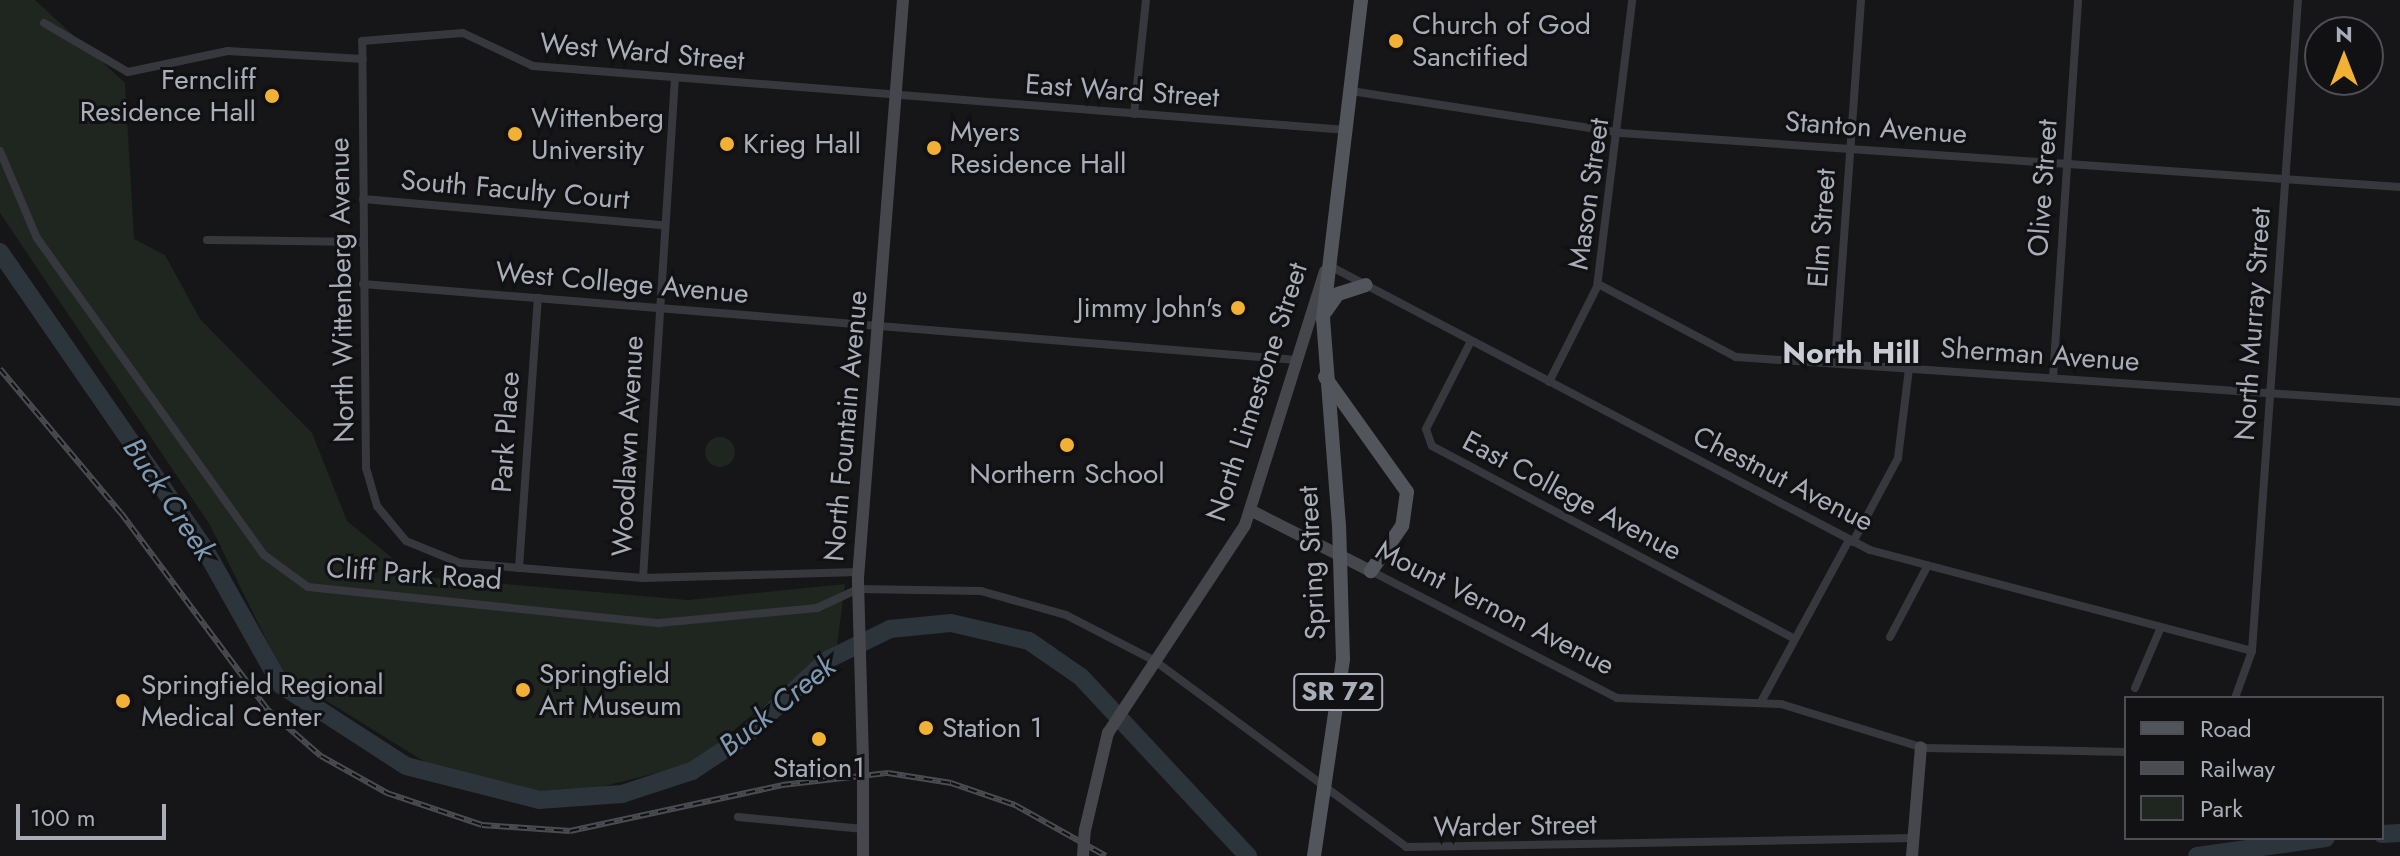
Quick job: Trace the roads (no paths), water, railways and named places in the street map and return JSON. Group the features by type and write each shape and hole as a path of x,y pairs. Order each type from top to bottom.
{"main road":[{"name":"North Limestone Street","path":"1327,265 1361,0"},
{"name":"Spring Street","path":"1314,856 1343,659 1339,526 1323,375 1327,265"},
{"path":"1323,319 1338,294 1366,285"},
{"path":"1323,375 1407,492 1402,526 1371,571"}],"street":[{"name":"North Fountain Avenue","path":"863,856 863,684 858,572 903,0"},
{"path":"1134,114 1146,0"},
{"name":"Mason Street","path":"1549,382 1598,284 1621,133 1632,0"},
{"name":"Elm Street","path":"1835,363 1861,0"},
{"name":"Olive Street","path":"2053,378 2078,0"},
{"name":"North Murray Street","path":"2236,696 2252,651 2298,0"},
{"path":"44,23 128,72 228,51 363,59"},
{"name":"West Ward Street","path":"363,59 362,41 463,33 533,66 895,96"},
{"name":"North Wittenberg Avenue","path":"363,59 366,468 385,516 426,555 519,568"},
{"name":"Woodlawn Avenue","path":"643,578 663,225 675,78"},
{"name":"Stanton Avenue","path":"1351,91 1621,133 2400,187"},
{"name":"East Ward Street","path":"895,96 1346,130"},
{"name":"Cliff Park Road","path":"0,151 37,238 264,555 293,580 348,596 500,602 659,623 817,608 858,589"},
{"name":"South Faculty Court","path":"363,199 663,225"},
{"path":"207,240 363,242"},
{"name":"Chestnut Avenue","path":"1327,265 1851,541 1928,565 2252,651"},
{"name":"North Limestone Street","path":"1083,856 1100,756 1137,686 1250,510 1327,265"},
{"name":"West College Avenue","path":"363,284 878,326"},
{"name":"Sherman Avenue","path":"1598,284 1736,357 2400,402"},
{"name":"Park Place","path":"519,568 538,298"},
{"path":"878,326 1297,360"},
{"name":"East College Avenue","path":"1471,341 1426,429 1432,446 1795,639"},
{"path":"1761,702 1898,458 1909,368"},
{"name":"Mount Vernon Avenue","path":"1250,510 1598,691 1633,701 1761,702 1808,709 1921,747 2124,752"},
{"path":"1890,637 1928,565"},
{"path":"519,568 670,579 858,572"},
{"name":"Warder Street","path":"858,589 1010,596 1100,630 1155,661 1313,773 1380,833 1420,851 1913,848"},
{"path":"2135,688 2161,627"},
{"path":"1913,848 1921,747"},
{"path":"738,817 863,829"}],"waterway":[{"name":"Buck Creek","path":"0,252 204,548 281,685 406,766 539,800 622,794 692,771 745,736 827,660 890,629 951,623 1029,641 1081,677 1248,856"},
{"name":"Buck Creek","path":"2384,834 2400,833"},
{"name":"Buck Creek","path":"2197,856 2312,840"}],"railway":[{"path":"0,369 121,513 268,710 321,756 387,793 482,825 570,831 782,785 888,773 951,783 1015,805 1106,856"}],"place":[{"name":"Church of God Sanctified","path":"1396,41"},
{"name":"Ferncliff Residence Hall","path":"272,96"},
{"name":"Wittenberg University","path":"515,134"},
{"name":"Krieg Hall","path":"727,144"},
{"name":"Myers Residence Hall","path":"934,148"},
{"name":"Jimmy John's","path":"1238,308"},
{"name":"Northern School","path":"1067,445"},
{"name":"Springfield Art Museum","path":"523,690"},
{"name":"Springfield Regional Medical Center","path":"123,701"},
{"name":"Station 1","path":"926,728"},
{"name":"Station1","path":"819,739"}],"district":[{"name":"North Hill","path":"1851,353"}]}
